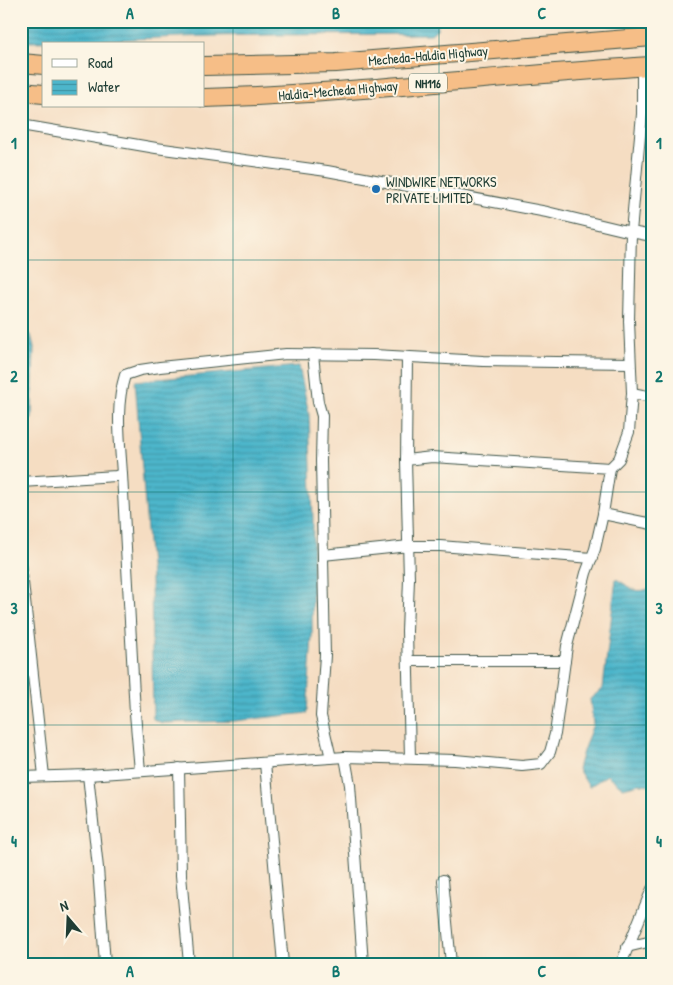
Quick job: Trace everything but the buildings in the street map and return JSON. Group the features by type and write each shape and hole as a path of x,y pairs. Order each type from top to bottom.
{"highway":[{"name":"Mecheda-Haldia Highway","path":"205,66 336,63 652,37"},
{"path":"21,64 42,65"},
{"name":"Haldia-Mecheda Highway","path":"205,98 278,96 647,66"},
{"path":"21,92 42,94"}],"street":[{"path":"21,777 88,775 345,757 455,760 522,766 541,764 550,752 555,734 567,646 603,514 610,468 619,459 629,432 632,393 630,363 631,232 647,66"},
{"path":"21,125 139,145 327,171 547,212 652,236"},
{"path":"140,770 135,713 119,417 120,389 125,375 140,370 206,361 286,354 407,357 483,362 630,363"},
{"path":"313,354 316,394 322,416 325,655 321,716 331,758"},
{"path":"407,357 406,460 409,546 408,661 410,758"},
{"path":"632,393 652,397"},
{"path":"406,460 432,457 610,468"},
{"path":"21,482 116,476 122,474"},
{"path":"603,514 652,524"},
{"path":"323,555 409,546 440,546 592,558"},
{"path":"21,564 44,776"},
{"path":"408,661 565,661"},
{"path":"345,757 350,785 363,964"},
{"path":"266,763 283,964"},
{"path":"178,768 181,876 189,964"},
{"path":"88,775 98,868 105,964"},
{"path":"444,880 451,964"},
{"path":"621,964 652,889"},
{"path":"627,946 652,940"}],"water":[{"path":"21,21 439,21 437,29 431,34 243,35 21,42"},
{"path":"21,330 31,335 34,347 32,419 21,428"},
{"path":"299,366 309,414 313,518 312,636 307,713 234,721 162,723 153,719 151,579 135,381"},
{"path":"616,579 629,587 641,591 652,587 652,785 639,784 623,788 607,775 589,787 578,769 593,724 590,699 603,688"}],"place":[{"name":"WINDWIRE NETWORKS PRIVATE LIMITED","path":"376,189"}]}
